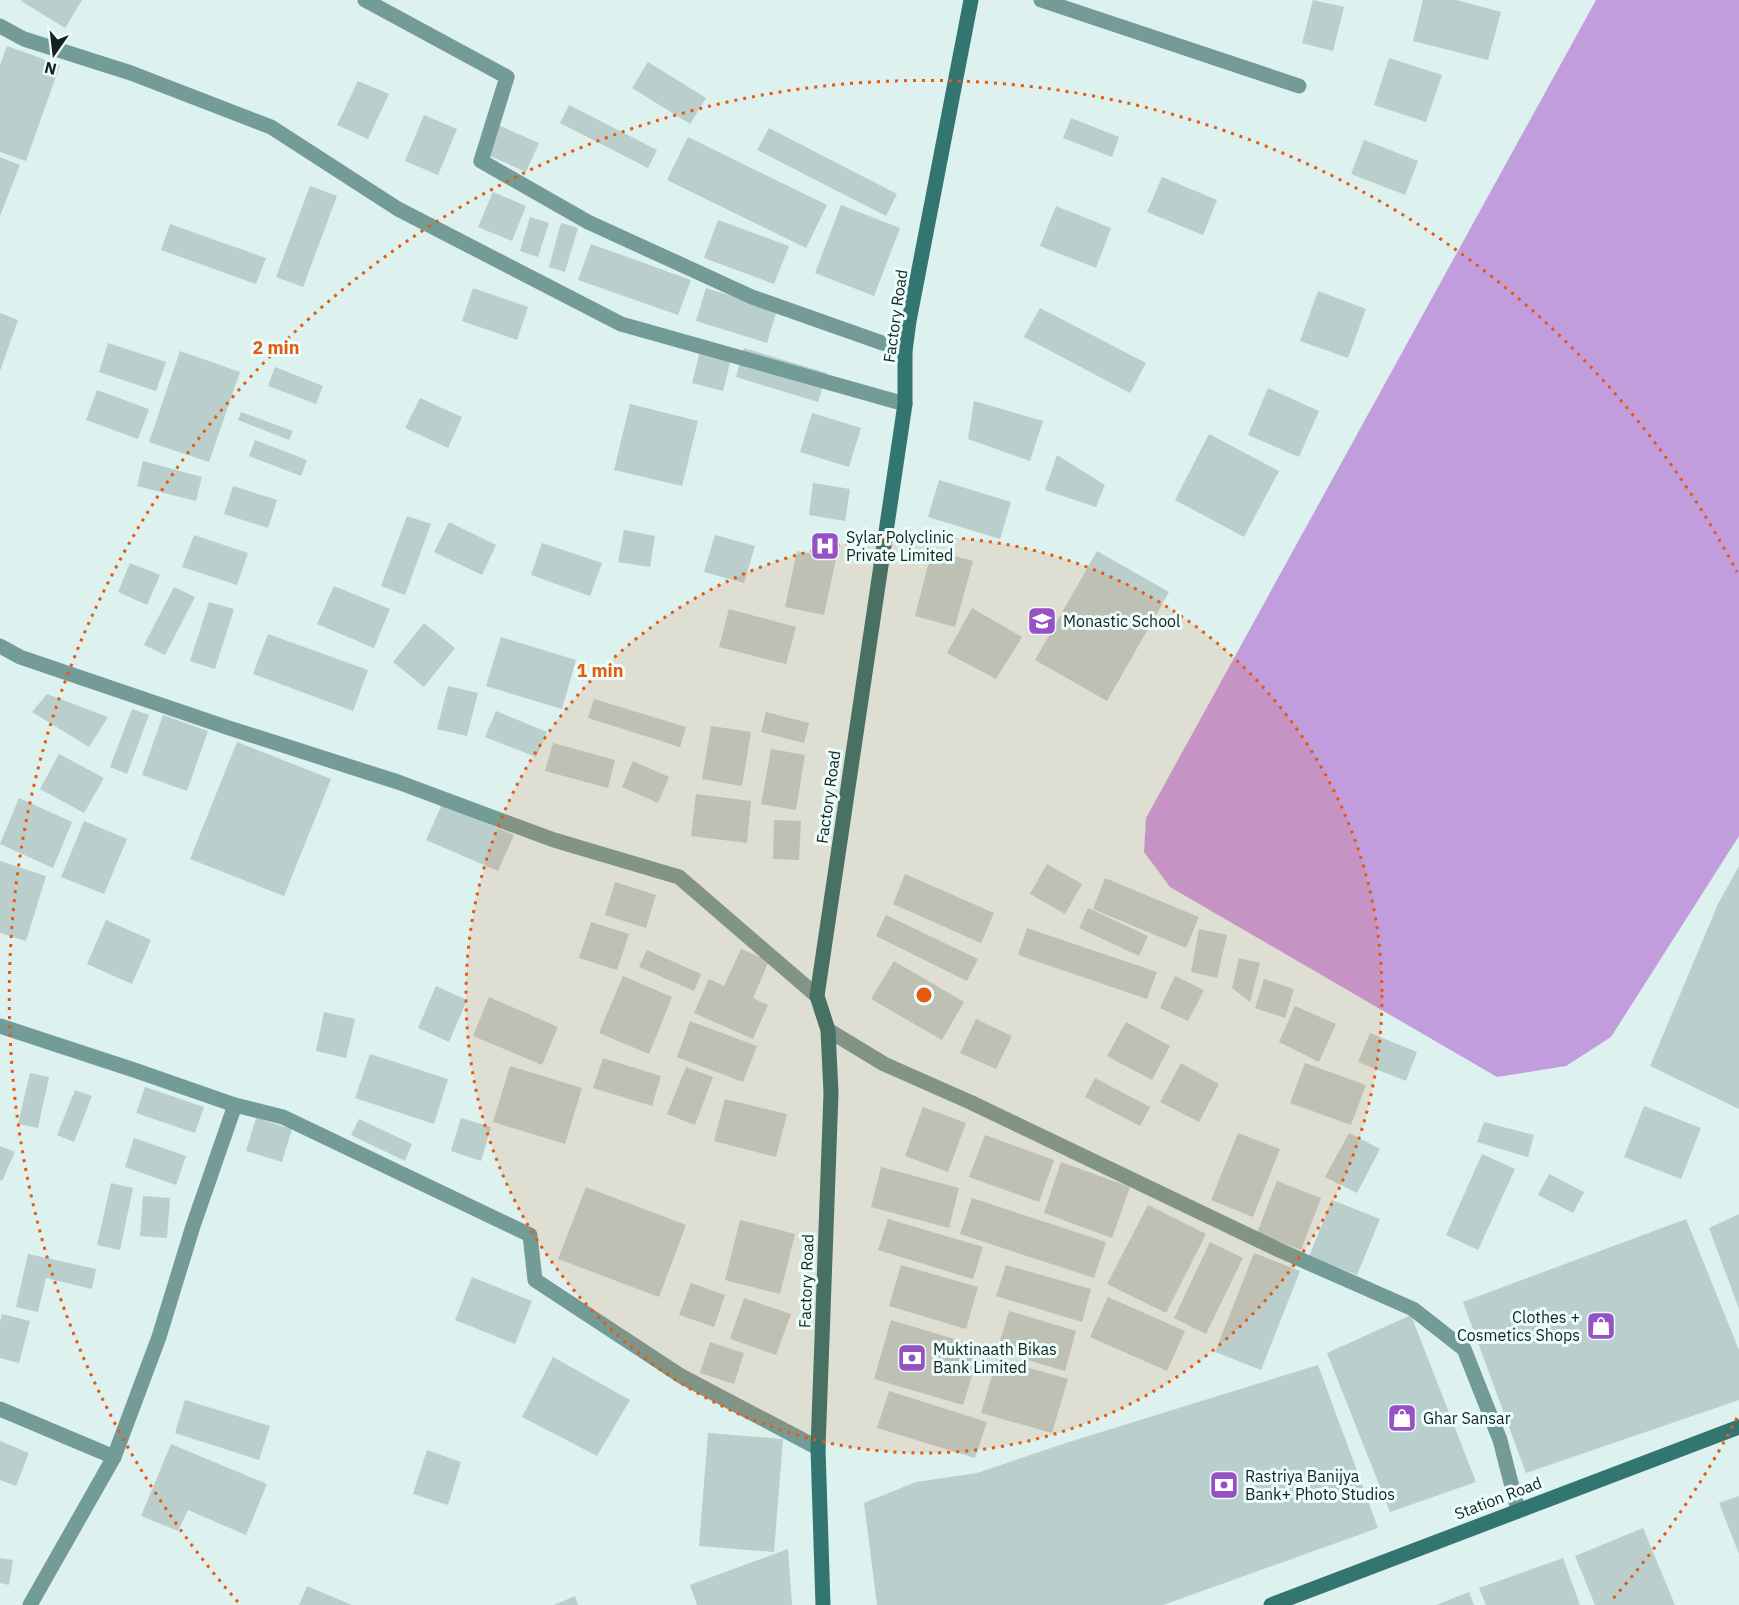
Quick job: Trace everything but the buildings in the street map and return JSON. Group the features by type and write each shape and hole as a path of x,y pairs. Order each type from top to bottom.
{"main road":[{"name":"Factory Road","path":"823,1605 818,1448 831,1093 828,1030 817,996 905,404 905,351 909,321 971,0"},
{"name":"Station Road","path":"1271,1605 1739,1426"}],"street":[{"path":"365,0 507,77 481,161 588,222 752,297 905,351"},
{"path":"1041,0 1299,86"},
{"path":"0,26 24,39 132,74 271,127 398,209 621,324 905,404"},
{"path":"0,646 20,657 240,732 398,782 554,840 679,877 817,996"},
{"path":"0,1026 235,1105 283,1117 530,1235 535,1280 681,1376 818,1448"},
{"path":"828,1030 884,1064 970,1102 1289,1255 1413,1310 1464,1349 1500,1440 1518,1510"},
{"path":"30,1605 114,1457 159,1336 193,1226 235,1105"},
{"path":"0,1409 114,1457"}],"shaded area":[{"path":"1596,0 1739,0 1739,836 1611,1037 1566,1066 1497,1077 1170,887 1144,852 1146,818"}],"place":[{"name":"Sylar Polyclinic Private Limited","path":"825,546"},
{"name":"Monastic School","path":"1042,621"},
{"name":"Clothes + Cosmetics Shops","path":"1601,1326"},
{"name":"Muktinaath Bikas Bank Limited","path":"912,1358"},
{"name":"Ghar Sansar","path":"1402,1418"},
{"name":"Rastriya Banijya Bank+ Photo Studios","path":"1224,1485"}]}
